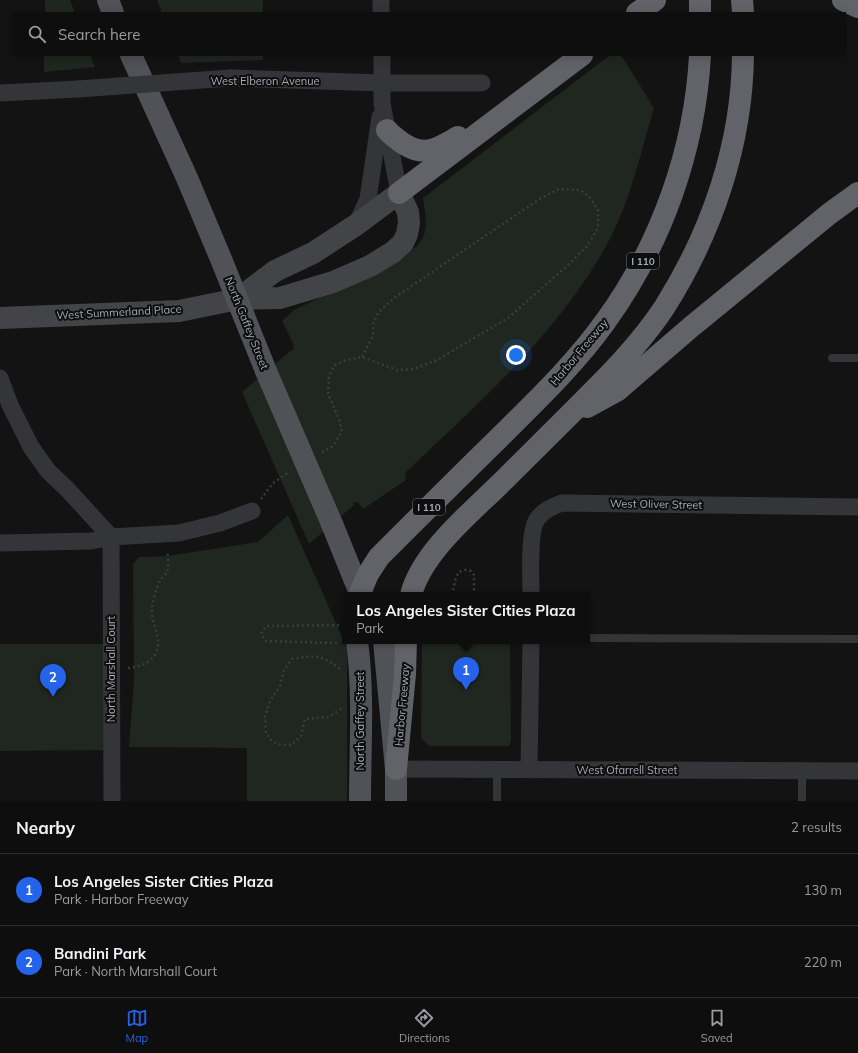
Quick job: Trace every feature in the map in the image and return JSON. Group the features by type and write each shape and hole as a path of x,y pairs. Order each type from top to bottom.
{"highway":[{"path":"742,0 742,12"},
{"path":"843,0 858,7"},
{"path":"399,193 581,56"},
{"name":"Harbor Freeway","path":"362,592 368,574 379,557 556,380 594,336 627,289 654,238 676,182 691,125 700,56"},
{"path":"412,592 419,574 431,555 626,357 664,309 697,250 712,215 724,178 733,141 740,101 743,56"},
{"path":"387,130 394,138 412,149 425,152 438,148 518,103"},
{"path":"565,419 618,390 691,327 829,214 858,193"},
{"name":"Harbor Freeway","path":"396,769 406,674 406,644"}],"main road":[{"path":"108,0 113,12"},
{"name":"North Gaffey Street","path":"131,56 190,186 238,299 266,371 360,592"},
{"name":"West Summerland Place","path":"0,318 179,311 238,299 280,298 333,282 370,266 394,252 403,243 407,234 409,223 408,212 399,193 356,225 313,253 275,271 238,299"},
{"name":"North Gaffey Street","path":"350,644 361,690 360,801"},
{"path":"384,644 396,769 396,801"}],"street":[{"path":"381,0 381,12"},
{"path":"356,225 368,199 382,103 382,56"},
{"name":"West Elberon Avenue","path":"0,93 230,78 382,83 482,83"},
{"path":"382,103 399,193"},
{"path":"0,378 10,405 31,447 48,471 68,490 111,537"},
{"name":"West Oliver Street","path":"531,592 532,531 537,518 548,508 562,503 858,507"},
{"path":"0,543 91,541 111,537 179,533 220,523 252,511"},
{"name":"North Marshall Court","path":"111,537 112,801"},
{"path":"529,770 530,644"},
{"name":"West Ofarrell Street","path":"396,769 858,771"}],"lane":[{"path":"832,358 858,358"},
{"path":"590,638 858,639"},
{"path":"497,801 498,770"},
{"path":"802,771 802,801"}],"path":[{"path":"319,454 332,446 342,432 339,419 328,394 329,376 335,365 346,360 362,357 397,370 413,369 437,360 508,318 567,266 587,246 598,228 598,210 589,196 580,190 559,189 541,198 394,298 378,313 373,324 373,336 362,357"},
{"path":"252,511 273,483 293,469"},
{"path":"112,668 142,666 151,660 156,652 159,643 152,609 160,579 167,573 168,556"},
{"path":"453,592 456,577 459,572 465,570 471,571 474,575 474,592"},
{"path":"342,625 266,626 260,634 266,641 314,643 342,642"},
{"path":"343,671 326,659 313,656 292,659 284,670 280,686 270,701 265,716 266,734 272,741 281,745 291,745 301,736 305,719 329,717 348,704"}],"shaded area":[{"path":"45,0 70,0 75,12 45,12"},
{"path":"157,0 263,0 263,12 162,12"},
{"path":"44,56 90,56 95,67 44,72"},
{"path":"178,56 263,56 263,60 181,63"},
{"path":"609,56 622,56 654,108 635,174 618,222 591,271 569,304 544,334 490,392 405,473 406,480 363,509 359,503 353,502 354,505 309,544 242,392 293,350 294,345 282,321 294,310 401,259 417,245 422,239 426,227 423,198"},
{"path":"288,515 342,637 342,644 345,644 347,648 347,801 247,801 247,748 129,747 134,679 133,564 139,557 168,556 258,542"},
{"path":"0,644 106,644 106,750 0,751"},
{"path":"422,644 510,644 511,741 509,746 429,746 421,738"}],"place":[{"name":"Los Angeles Sister Cities Plaza","path":"466,690"},
{"name":"Bandini Park","path":"53,697"}]}
